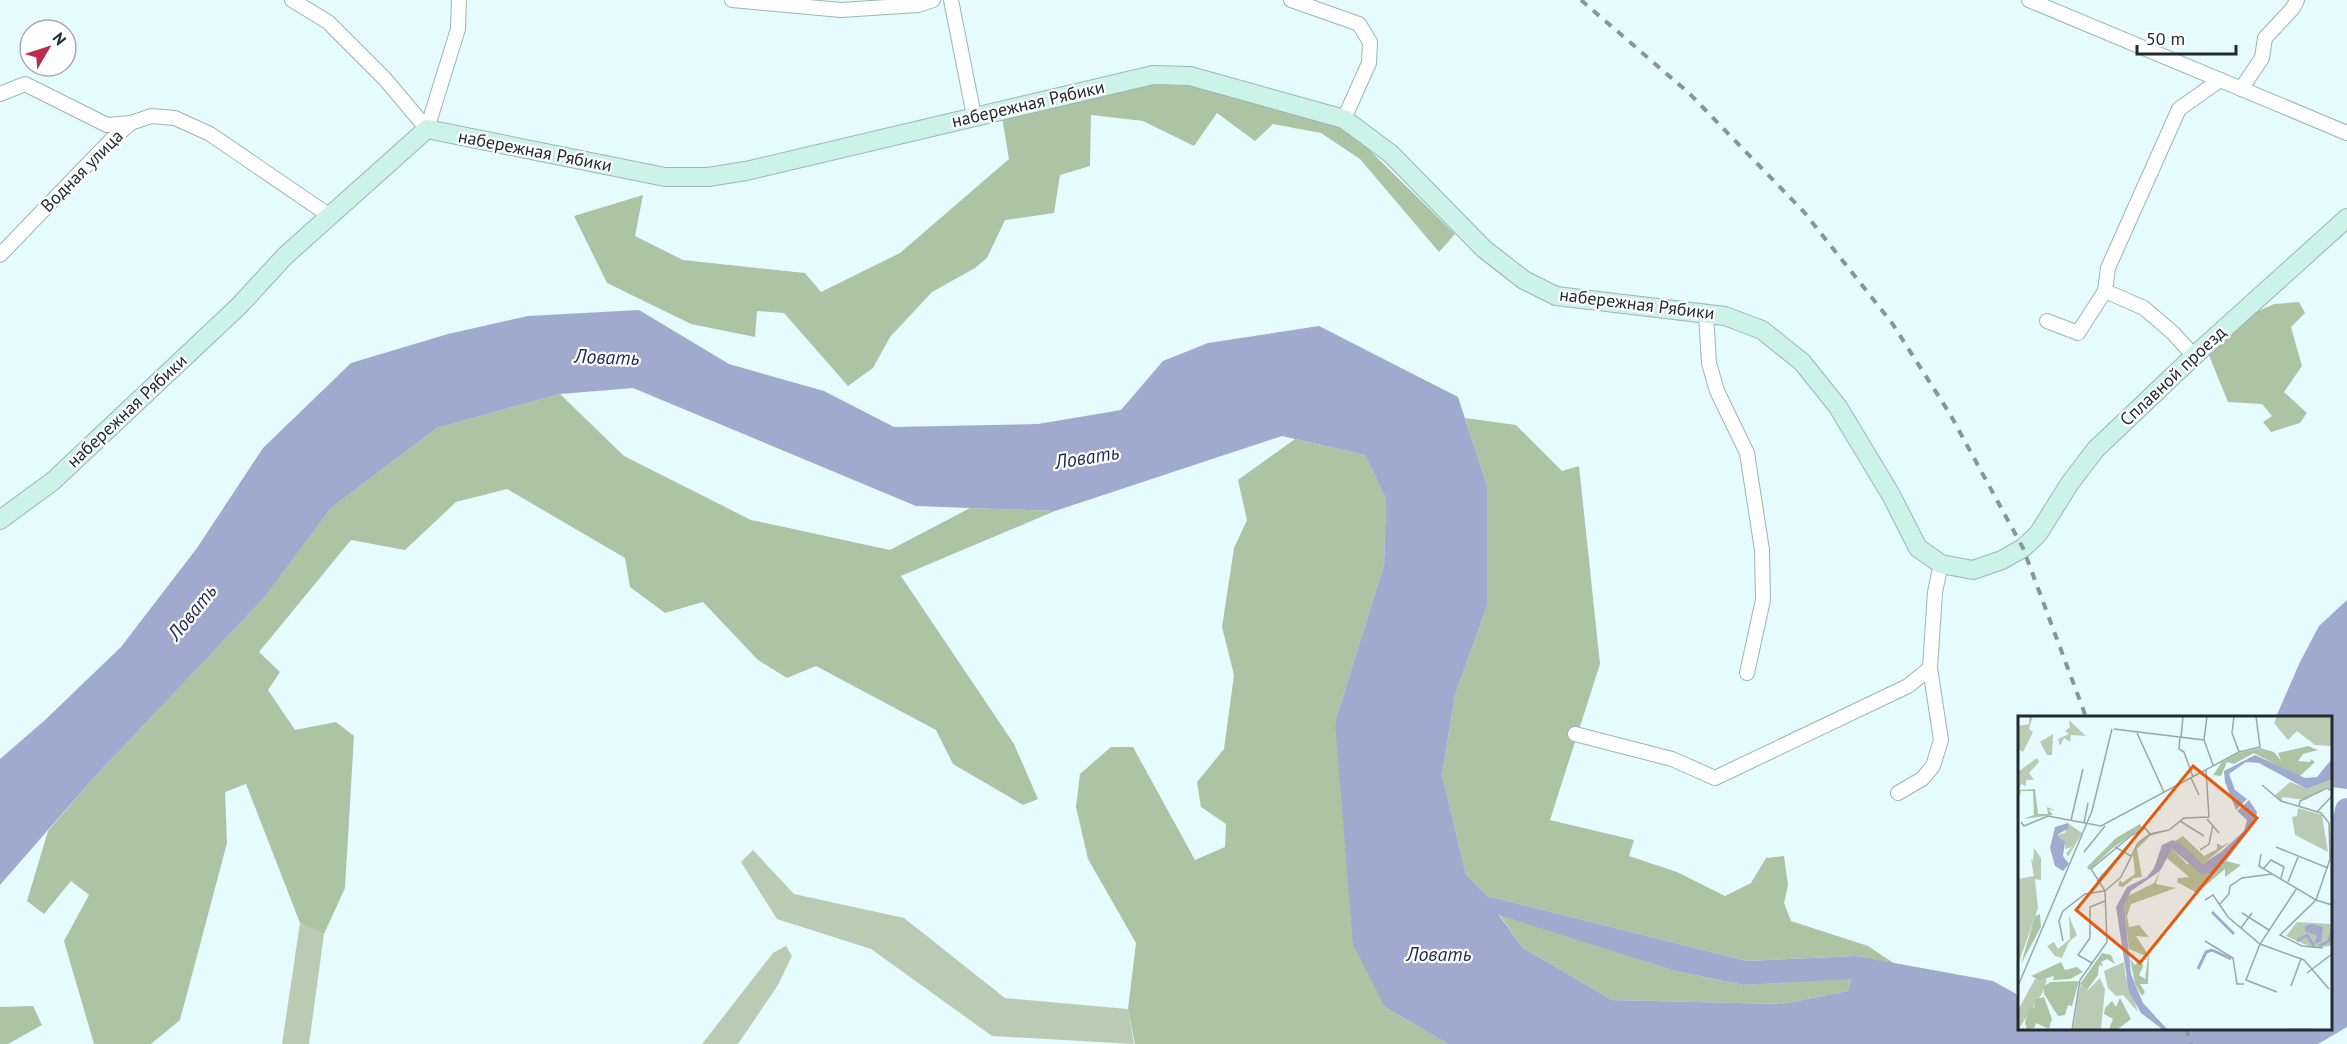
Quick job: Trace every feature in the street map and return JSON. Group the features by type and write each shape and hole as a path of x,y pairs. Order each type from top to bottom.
{"street":[{"path":"292,0 328,22 386,79 427,129"},
{"path":"427,129 458,29 459,0"},
{"path":"732,0 841,10 918,5 933,0"},
{"path":"951,0 974,116"},
{"path":"1291,0 1359,24 1370,42 1369,63 1344,119"},
{"path":"2029,0 2347,133"},
{"path":"2241,89 2262,58 2265,38 2293,8 2297,0"},
{"name":"набережная Рябики","path":"0,520 53,481 238,306 285,256 427,129 644,173 686,178 746,171 1153,75 1171,74 1190,76 1344,119 1391,154 1484,249 1524,280 1556,296 1725,316 1762,330 1802,362 1838,407 1891,495 1918,548 1941,564 1973,570 2002,560 2018,551"},
{"path":"2047,321 2078,333 2105,291 2108,268 2179,109 2220,80"},
{"path":"0,94 25,84 107,125 132,123"},
{"name":"Водная улица","path":"0,255 110,141 132,123 151,116 176,118 210,134 330,216"},
{"name":"Сплавной проезд","path":"2018,551 2038,534 2070,483 2096,449 2194,356 2347,218"},
{"path":"2105,291 2144,308 2173,333 2194,356"},
{"path":"1706,314 1709,363 1717,391 1747,453 1762,550 1763,600 1747,673"},
{"path":"1898,793 1922,779 1933,766 1941,740 1930,668 1935,592 1941,564"},
{"path":"1575,734 1672,759 1715,778 1908,686 1930,668"}],"green space":[{"path":"1149,81 1180,82 1337,126 1359,140 1455,234 1439,252 1360,159 1321,133 1273,124 1255,141 1217,113 1194,146 1143,121 1091,115 1090,166 1060,175 1054,213 1005,220 987,258 975,268 932,292 890,337 873,368 848,386 784,313 757,311 755,337 691,324 607,283 574,216 643,195 635,236 683,260 805,273 821,292 900,253 1009,159 1002,117"},
{"path":"2299,302 2305,313 2291,327 2302,366 2284,392 2307,413 2300,423 2271,432 2263,422 2272,416 2262,404 2228,402 2208,353 2254,313 2274,304"},
{"path":"560,394 624,456 751,520 890,550 970,508 1055,511 901,576 1014,744 1038,799 1023,805 953,764 936,730 816,666 787,678 758,660 703,602 665,613 630,587 625,558 507,489 456,502 405,550 351,540 259,652 280,672 268,690 295,730 336,722 354,736 345,888 324,934 300,923 246,784 225,792 227,843 180,1020 151,1044 94,1044 64,941 89,895 71,881 44,914 27,901 48,831 90,782 265,597 331,508 437,428"},
{"path":"1465,418 1516,425 1562,471 1579,466 1600,664 1550,820 1634,840 1629,856 1677,872 1725,896 1751,883 1766,858 1784,856 1788,885 1784,903 1791,921 1868,946 1895,964 1856,956 1747,961 1487,896 1466,874 1442,775 1455,695 1487,606 1487,485"},
{"path":"1295,439 1365,455 1386,499 1384,565 1335,722 1385,1007 1448,1044 1135,1044 1128,1009 1136,943 1088,859 1076,807 1080,774 1111,747 1133,747 1195,860 1225,847 1226,824 1201,807 1197,782 1224,749 1234,675 1222,627 1234,548 1247,520 1238,480"},
{"path":"753,850 794,894 904,918 1005,998 1128,1009 1134,1044 992,1036 871,949 777,919 741,862"},
{"path":"1499,914 1675,971 1744,985 1851,978 1848,991 1781,1004 1612,1000 1523,948"},
{"path":"300,923 324,934 309,1044 282,1044"},
{"path":"786,946 792,956 778,985 738,1044 702,1044 773,953"},
{"path":"33,1006 42,1025 8,1044 0,1044 0,1007"}],"water":[{"name":"Ловать","path":"639,310 729,364 824,391 894,427 1038,424 1121,410 1163,361 1208,343 1319,326 1458,397 1487,485 1487,606 1455,695 1442,775 1466,874 1487,896 1747,961 1856,956 1993,981 2018,995 2018,1029 2332,1029 2332,831 2347,833 2347,1027 2318,1044 1448,1044 1385,1007 1353,944 1335,722 1384,565 1386,499 1365,455 1282,436 1055,511 916,506 633,388 560,394 437,428 331,508 265,597 90,782 0,885 0,759 44,721 121,647 197,548 263,448 351,363 448,334 528,316","holes":["1499,915 1675,971 1744,985 1851,979 1848,991 1781,1004 1612,1000 1523,948"]},
{"path":"2347,600 2347,789 2332,787 2332,716 2276,716 2319,626"}],"waterway":[{"name":"Ловать","path":"2332,874 2347,810"}],"railway":[{"path":"1581,0 1690,94 1804,212 1892,323 1950,414 2023,548 2086,716"},
{"path":"2186,1029 2191,1044"}]}
